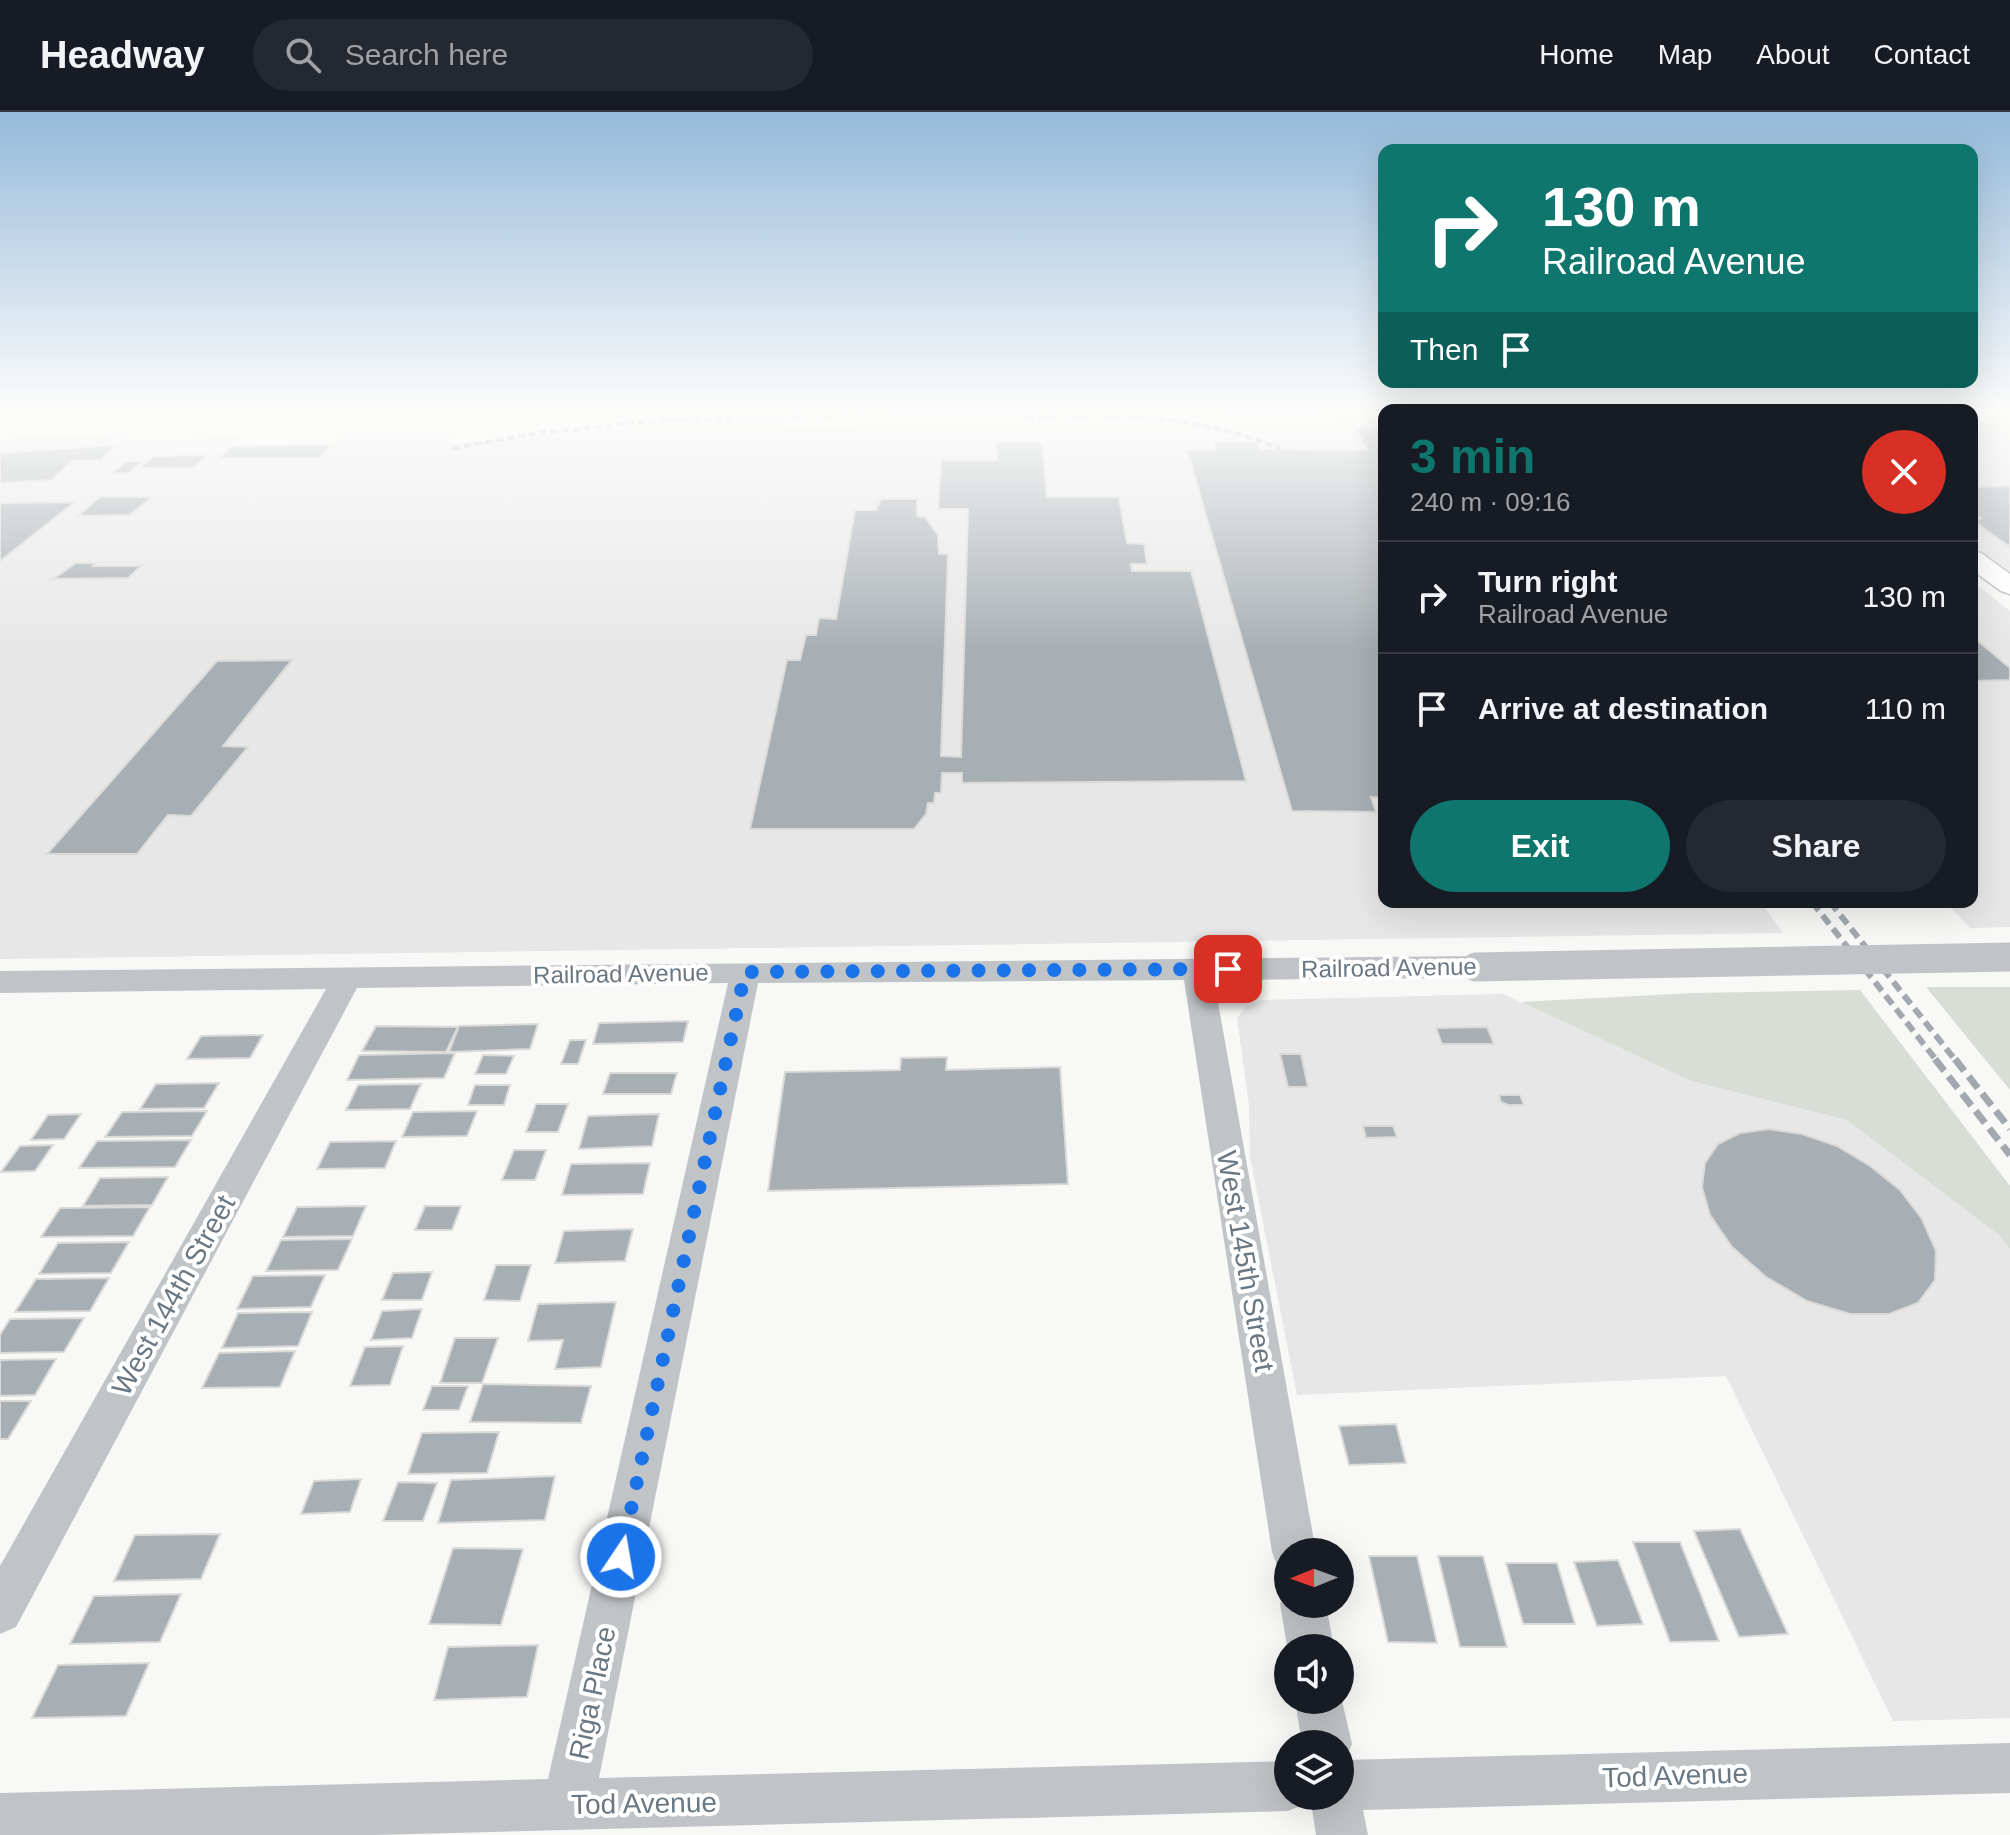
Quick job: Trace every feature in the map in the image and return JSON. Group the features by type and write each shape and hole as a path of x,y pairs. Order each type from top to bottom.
{"main road":[{"path":"1978,562 2010,586"}],"street":[{"name":"Railroad Avenue","path":"0,982 745,972 1476,967 2010,957"},
{"name":"West 145th Street","path":"1197,970 1292,1538"},
{"name":"Riga Place","path":"568,1805 745,972"},
{"name":"West 144th Street","path":"0,1611 347,978"},
{"name":"Tod Avenue","path":"1354,1785 2010,1768"},
{"name":"Tod Avenue","path":"0,1819 1274,1786"},
{"path":"1338,1810 1342,1835"}],"shaded area":[{"path":"0,492 1378,492 1378,908 1765,908 1783,933 0,959"},
{"path":"1978,492 2010,492 2010,586 1978,562"},
{"path":"1978,586 2010,611 2010,927 1970,928 1952,908 1978,908"},
{"path":"1926,987 2010,987 2010,1090"},
{"path":"1860,990 2010,1186 2010,1249 2000,1236 1847,1120 1691,1081 1521,1002 1695,993"},
{"path":"1503,994 1691,1081 1847,1120 2000,1236 2010,1249 2010,1718 1893,1721 1726,1376 1297,1395 1250,1157 1249,1105 1237,1018 1247,1006 1262,1000"}],"building":[{"path":"939,492 1047,492 1047,497 1119,497 1127,543 1144,544 1147,564 1131,564 1132,571 1191,571 1246,781 962,783 962,773 942,773 941,793 935,793 934,803 928,803 926,814 914,829 750,829 787,660 800,660 806,635 816,635 819,618 836,619 855,510 876,510 881,499 917,499 917,516 925,517 938,535 939,554 948,554 941,756 961,757 968,509 938,509"},
{"path":"1199,492 1378,492 1378,798 1371,797 1376,812 1292,811"},
{"path":"1978,492 2010,492 2010,547 1978,524 1978,519 1981,518 1978,516"},
{"path":"100,497 152,497 130,515 78,516"},
{"path":"75,502 0,561 0,503"},
{"path":"76,563 141,566 128,578 53,579"},
{"path":"1978,641 2010,668 2010,680 1978,681"},
{"path":"292,660 223,746 248,747 191,816 168,815 137,854 47,854 217,661"},
{"path":"688,1021 683,1042 593,1044 599,1023"},
{"path":"538,1024 530,1049 449,1052 459,1026"},
{"path":"376,1026 458,1027 446,1052 362,1051"},
{"path":"1487,1027 1494,1044 1442,1044 1436,1028"},
{"path":"263,1035 250,1058 187,1059 201,1036"},
{"path":"570,1040 586,1040 578,1064 561,1064"},
{"path":"455,1053 444,1078 347,1080 359,1055"},
{"path":"1280,1054 1301,1054 1308,1087 1288,1087"},
{"path":"483,1055 514,1056 506,1074 475,1074"},
{"path":"947,1057 946,1070 1060,1067 1068,1184 768,1191 785,1072 900,1070 901,1058"},
{"path":"610,1073 677,1073 671,1094 603,1094"},
{"path":"219,1083 204,1108 140,1109 156,1084"},
{"path":"421,1084 410,1109 346,1110 358,1085"},
{"path":"475,1085 510,1085 504,1105 468,1105"},
{"path":"1499,1095 1520,1095 1524,1105 1508,1105 1501,1102"},
{"path":"536,1104 568,1104 558,1132 526,1132"},
{"path":"207,1111 192,1136 105,1137 122,1112"},
{"path":"477,1111 467,1136 402,1137 413,1112"},
{"path":"81,1114 64,1139 31,1140 48,1115"},
{"path":"659,1114 652,1146 579,1149 588,1116"},
{"path":"1363,1126 1393,1126 1397,1137 1366,1138"},
{"path":"1769,1129 1802,1134 1837,1146 1870,1166 1900,1190 1922,1219 1936,1251 1935,1280 1918,1303 1889,1314 1850,1314 1807,1301 1766,1277 1732,1247 1710,1215 1702,1187 1705,1163 1718,1144 1740,1133"},
{"path":"191,1140 175,1167 79,1168 97,1141"},
{"path":"396,1141 385,1168 317,1169 330,1142"},
{"path":"53,1145 35,1171 1,1172 20,1146"},
{"path":"514,1150 546,1150 535,1180 502,1180"},
{"path":"650,1163 643,1194 562,1195 571,1164"},
{"path":"168,1177 152,1205 83,1206 100,1178"},
{"path":"366,1206 353,1236 283,1237 297,1207"},
{"path":"425,1206 461,1206 452,1230 415,1230"},
{"path":"150,1207 133,1236 41,1237 60,1208"},
{"path":"633,1229 625,1261 555,1263 564,1231"},
{"path":"352,1239 338,1270 266,1271 281,1240"},
{"path":"129,1242 111,1273 39,1274 58,1243"},
{"path":"496,1265 531,1265 520,1301 484,1300"},
{"path":"432,1272 422,1300 382,1300 393,1273"},
{"path":"325,1275 311,1307 237,1309 253,1276"},
{"path":"109,1278 90,1311 15,1312 36,1279"},
{"path":"616,1302 601,1367 555,1369 563,1340 528,1341 538,1304"},
{"path":"422,1309 412,1338 371,1340 382,1311"},
{"path":"312,1312 298,1346 222,1348 238,1313"},
{"path":"84,1318 64,1352 0,1353 0,1335 10,1319"},
{"path":"455,1338 498,1338 482,1383 440,1383"},
{"path":"403,1346 390,1385 350,1386 365,1347"},
{"path":"295,1351 280,1387 202,1388 219,1353"},
{"path":"56,1359 35,1395 0,1396 0,1360"},
{"path":"483,1384 591,1386 581,1423 470,1422"},
{"path":"432,1386 468,1386 459,1410 423,1410"},
{"path":"0,1401 31,1401 8,1439 0,1439"},
{"path":"1396,1424 1406,1463 1349,1465 1339,1426"},
{"path":"499,1432 487,1473 408,1474 422,1433"},
{"path":"555,1476 545,1520 438,1523 451,1480"},
{"path":"361,1479 350,1512 301,1514 314,1481"},
{"path":"398,1482 437,1483 423,1521 383,1521"},
{"path":"1740,1529 1788,1634 1739,1637 1694,1531"},
{"path":"220,1534 201,1579 114,1581 135,1535"},
{"path":"1633,1542 1680,1542 1719,1641 1670,1642"},
{"path":"453,1548 523,1549 501,1625 429,1624"},
{"path":"1369,1556 1417,1556 1437,1643 1388,1642"},
{"path":"1438,1556 1483,1556 1507,1647 1460,1647"},
{"path":"1618,1560 1643,1624 1597,1626 1574,1562"},
{"path":"1506,1563 1557,1563 1575,1624 1523,1624"},
{"path":"181,1594 160,1642 70,1644 94,1596"},
{"path":"538,1645 527,1697 434,1700 448,1647"},
{"path":"149,1663 126,1716 32,1718 58,1665"}],"railway":[{"path":"1817,908 1937,1061"},
{"path":"1835,908 1956,1061"},
{"path":"1935,1059 2010,1155"},
{"path":"1955,1059 2010,1129"}],"route":[{"path":"621,1557 745,972 1228,969"}]}
